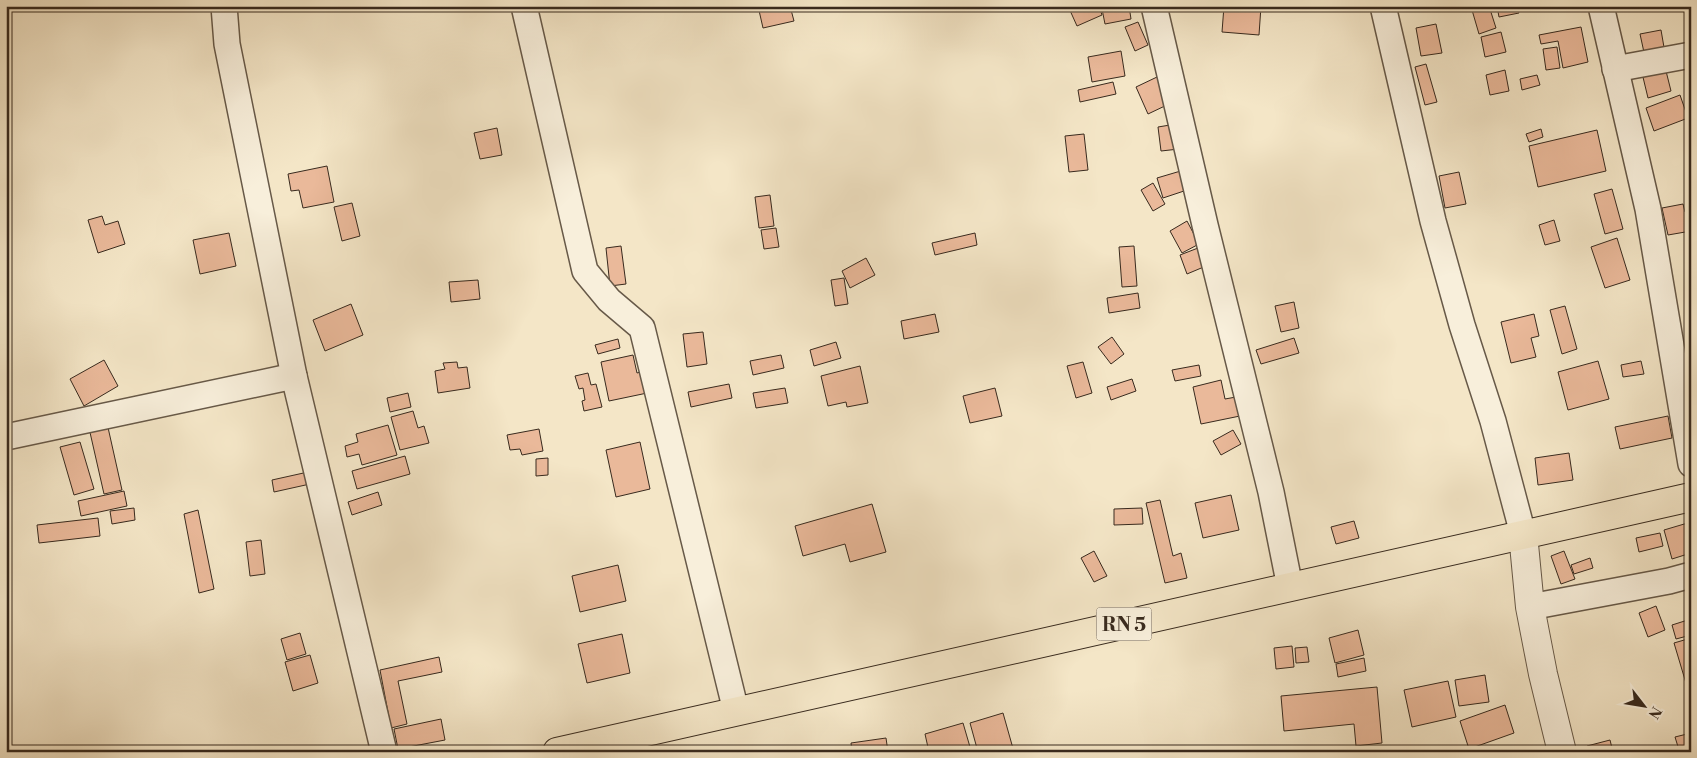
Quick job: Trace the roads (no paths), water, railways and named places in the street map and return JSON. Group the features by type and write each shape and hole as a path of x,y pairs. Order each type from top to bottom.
{"main road":[{"name":"RN 5","path":"557,752 1691,497"}],"street":[{"path":"224,6 227,44 294,376 384,752"},
{"path":"524,6 585,271 610,300 642,328 736,711"},
{"path":"1154,6 1205,225 1271,492 1290,587"},
{"path":"1383,6 1433,222 1462,325 1493,421 1523,534 1530,606 1543,674 1562,752"},
{"path":"1601,6 1648,209 1691,464"},
{"path":"1615,69 1691,55"},
{"path":"6,437 294,376"},
{"path":"1530,606 1691,575"}]}
